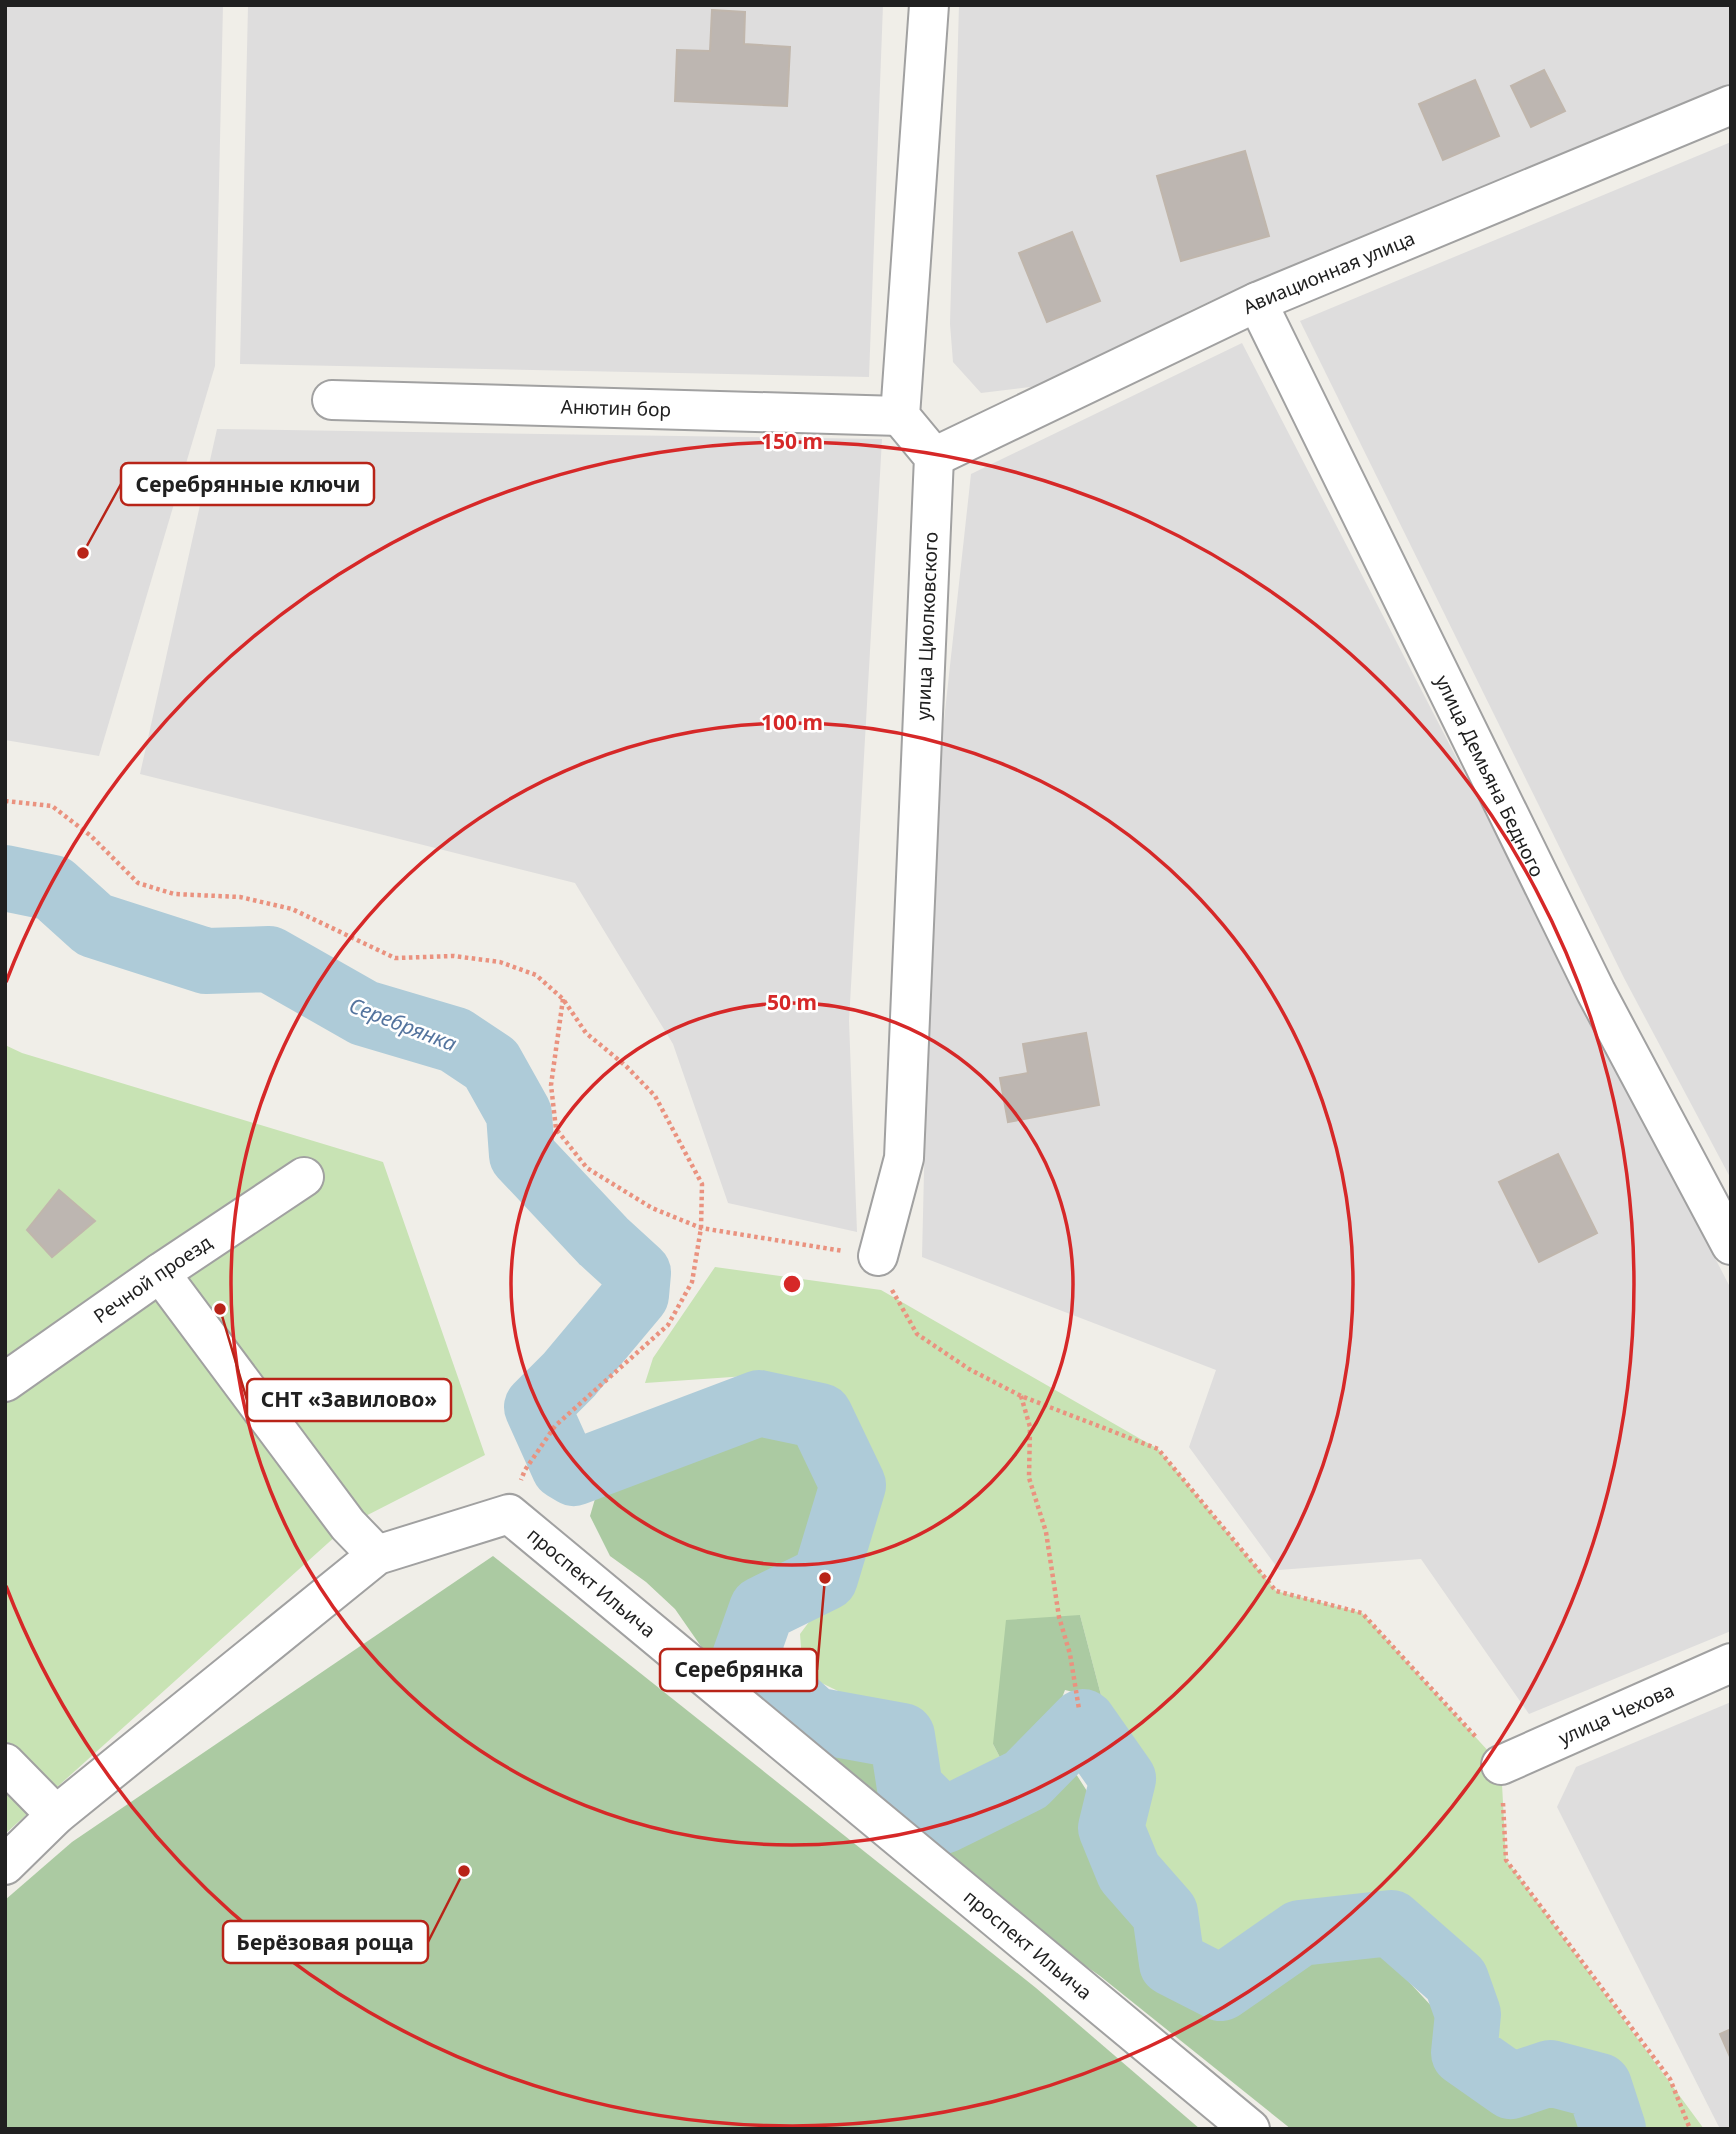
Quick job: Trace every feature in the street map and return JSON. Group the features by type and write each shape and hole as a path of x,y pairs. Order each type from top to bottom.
{"street":[{"path":"929,5 900,416 934,457"},
{"name":"Авиационная улица","path":"934,457 1257,302 1731,105"},
{"name":"улица Демьяна Бедного","path":"1257,302 1596,992 1731,1245"},
{"name":"Анютин бор","path":"332,400 900,416"},
{"name":"улица Циолковского","path":"878,1256 904,1158 934,457"},
{"name":"Речной проезд","path":"5,1382 160,1273 304,1177"},
{"path":"160,1273 348,1525 377,1555"},
{"name":"проспект Ильича","path":"5,1865 56,1815 377,1555 509,1514 1250,2129"},
{"name":"улица Чехова","path":"1501,1765 1731,1663"},
{"path":"5,1763 56,1815"}],"path":[{"path":"5,801 52,806 91,836 138,883 174,894 240,897 292,909 395,958 454,956 500,962 536,975 563,999 586,1033 626,1066 655,1096 702,1184 701,1228 692,1282 668,1325 555,1426 541,1445"},
{"path":"563,999 551,1085 556,1129 587,1168 652,1208 701,1228 878,1256 892,1289 917,1334 969,1369 1021,1396 1158,1449 1276,1591 1362,1613 1501,1765 1506,1860 1670,2080 1690,2129"},
{"path":"1021,1396 1030,1427 1029,1478 1046,1532 1059,1616 1070,1654 1079,1709"}],"shaded area":[{"path":"5,5 223,5 215,366 99,756 5,740"},
{"path":"248,5 883,5 869,377 240,364"},
{"path":"959,5 1731,5 1731,84 1219,297 1054,384 981,393 953,362 950,324"},
{"path":"1731,142 1731,1179 1624,978 1300,321"},
{"path":"1242,343 1731,1289 1731,1631 1529,1714 1421,1559 1279,1570 1189,1447 1216,1370 922,1257 932,830 971,474"},
{"path":"217,429 882,439 849,1021 857,1232 728,1203 673,1044 575,883 140,774"},
{"path":"1731,1702 1731,2129 1720,2129 1557,1807 1576,1767"}],"green space":[{"path":"5,1045 22,1053 383,1162 485,1455 348,1525 5,1834"},
{"path":"715,1267 881,1290 1158,1449 1276,1591 1362,1613 1501,1765 1506,1860 1704,2129 1628,2129 1609,2075 1552,2057 1513,2069 1485,2035 1487,2014 1468,1970 1391,1905 1282,1920 1220,1971 1185,1947 1181,1907 1140,1851 1138,1776 1102,1699 1080,1615 993,1744 1006,1769 939,1791 924,1768 906,1724 803,1674 800,1634 835,1587 865,1478 836,1399 761,1375 645,1383 653,1358"},
{"path":"757,1421 799,1434 835,1480 805,1565 741,1604 721,1659 812,1734 887,1752 902,1807 933,1833 957,1834 1034,1793 1069,1763 1094,1802 1113,1870 1146,1913 1161,1974 1222,2003 1298,1949 1383,1954 1436,2011 1452,2071 1506,2111 1553,2100 1583,2114 1588,2129 1291,2129 1100,1976 881,1822 739,1701 675,1609 646,1582 610,1556 590,1516 602,1475"},
{"path":"493,1556 1036,1988 1200,2129 5,2129 5,1900 72,1842"},
{"path":"1080,1615 1102,1699 1065,1690 1051,1726 1006,1769 993,1744 1006,1620"}],"building":[{"path":"712,10 745,12 744,44 790,47 787,106 675,101 677,50 710,51"},
{"path":"1544,70 1565,111 1531,127 1511,86"},
{"path":"1475,80 1499,136 1443,160 1419,104"},
{"path":"1245,151 1269,236 1181,261 1157,176"},
{"path":"1072,232 1100,301 1047,322 1019,253"},
{"path":"1086,1033 1099,1105 1008,1122 1000,1078 1028,1073 1023,1044"},
{"path":"1558,1154 1597,1233 1539,1262 1499,1182"},
{"path":"59,1190 95,1221 52,1257 27,1230"},
{"path":"1731,2029 1731,2059 1720,2034"}],"waterway":[{"name":"Серебрянка","path":"5,878 53,888 94,925 206,961 269,959 364,1013 455,1040 491,1064 519,1114 522,1155 603,1241 638,1273 636,1295 569,1375 537,1407 564,1467 574,1473 759,1403 820,1416 853,1485 825,1578 762,1609 745,1657 814,1720 902,1736 910,1788 943,1821 1026,1780 1083,1722 1123,1779 1111,1828 1129,1872 1165,1913 1172,1963 1221,1988 1300,1933 1391,1923 1456,1980 1468,2014 1464,2053 1511,2086 1550,2073 1599,2086 1613,2129"}],"place":[{"name":"Серебрянные ключи","path":"83,553"},
{"name":"СНТ «Завилово»","path":"220,1309"},
{"name":"Серебрянка","path":"825,1578"},
{"name":"Берёзовая роща","path":"464,1871"}]}
